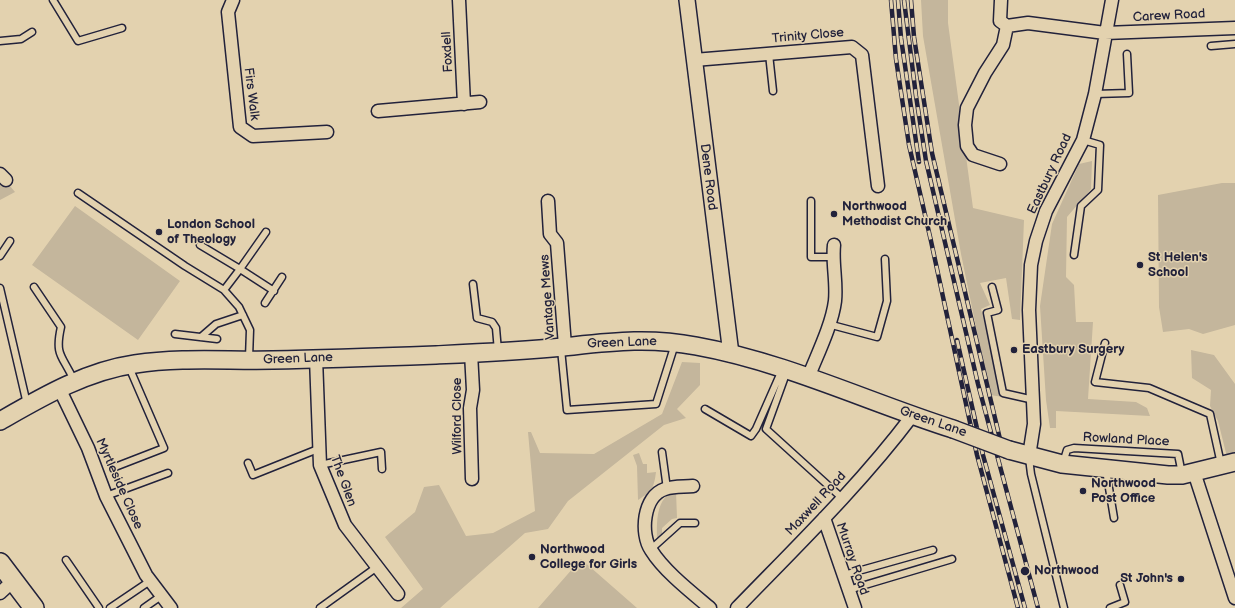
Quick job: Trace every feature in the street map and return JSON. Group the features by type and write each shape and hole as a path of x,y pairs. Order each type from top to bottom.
{"main road":[{"name":"Green Lane","path":"0,421 66,385 128,366 201,360 249,360 498,352 563,347 614,340 650,340 676,343 731,354 785,370 1009,450 1062,464 1141,474 1188,473 1228,464"},
{"path":"0,563 6,587 34,608"}],"street":[{"name":"Firs Walk","path":"233,0 228,12 240,127 253,136 327,132"},
{"name":"Foxdell","path":"459,0 464,104"},
{"name":"Dene Road","path":"687,0 731,354"},
{"path":"1000,164 973,155 967,146 965,125 967,108 984,73 1002,45 1007,26 1000,21 1001,0"},
{"name":"Eastbury Road","path":"1029,456 1034,424 1029,310 1031,265 1036,241 1046,211 1083,140 1095,94 1112,0"},
{"name":"Carew Road","path":"1007,26 1028,23 1105,33 1235,28"},
{"name":"Trinity Close","path":"694,60 852,47 862,56 878,186"},
{"path":"378,111 480,102"},
{"name":"Vantage Mews","path":"548,201 550,234 557,243 563,347"},
{"path":"808,378 835,302 833,251"},
{"name":"Wilford Close","path":"471,353 473,390 470,408 472,479"},
{"name":"The Glen","path":"316,358 318,449 320,465 345,525 398,594"},
{"name":"Myrtleside Close","path":"66,385 106,496 150,581 170,608"},
{"name":"Maxwell Road","path":"737,608 824,518 890,444 912,416"},
{"path":"1188,473 1235,598"},
{"path":"693,486 664,489 654,497 647,510 645,536 650,550 710,608"},
{"name":"Murray Road","path":"824,518 855,608"}],"lane":[{"path":"53,0 78,41 122,28"},
{"path":"0,42 21,39 32,32"},
{"path":"1212,46 1235,44"},
{"path":"769,54 773,91"},
{"path":"1095,94 1129,93 1127,54"},
{"path":"1074,254 1081,206 1098,190 1100,145 1083,140"},
{"path":"78,193 185,266 224,290 239,307 250,330 249,360"},
{"path":"811,201 811,257 833,251"},
{"path":"224,290 266,232"},
{"path":"0,256 10,241"},
{"path":"200,245 274,291"},
{"path":"828,324 878,337 887,301 885,259"},
{"path":"265,303 282,278"},
{"path":"473,284 477,318 492,322 496,328 498,352"},
{"path":"34,287 61,327 57,343 58,352 63,362 68,366 66,385"},
{"path":"992,287 998,310 987,313 1003,393 1034,400"},
{"path":"0,288 27,406"},
{"path":"201,337 216,324 243,315"},
{"path":"175,334 217,339"},
{"path":"563,347 567,410 656,404 676,343"},
{"path":"1105,343 1095,382 1149,388 1210,414 1228,464"},
{"path":"115,467 164,448 128,366"},
{"path":"705,409 751,436 756,429 785,370"},
{"path":"785,370 766,429 842,498"},
{"name":"Rowland Place","path":"1062,464 1067,450 1074,448 1178,454 1188,473"},
{"path":"248,463 253,475 318,449"},
{"path":"320,465 381,452 382,469"},
{"path":"662,452 667,489"},
{"path":"1029,456 1031,474 1064,608"},
{"path":"1106,470 1114,518"},
{"path":"106,496 168,473"},
{"path":"650,550 680,524 695,524"},
{"path":"844,575 933,550"},
{"path":"848,590 952,558"},
{"path":"66,560 99,608"},
{"path":"320,608 377,567"},
{"path":"110,608 150,581"},
{"path":"1110,608 1125,602 1120,585"},
{"path":"144,608 161,596"}],"shaded area":[{"path":"921,0 948,0 948,23 973,208 1024,220 1020,320 1012,319 1006,278 980,283 990,305 981,309 1003,397 990,395 961,254 923,36"},
{"path":"1092,161 1091,189 1067,217 1066,277 1074,285 1076,322 1093,322 1088,399 1136,402 1147,408 1150,416 1056,411 1056,428 1050,428 1046,400 1040,306 1052,224 1079,164"},
{"path":"0,174 15,192 0,200"},
{"path":"1222,183 1235,183 1235,325 1203,334 1189,329 1163,332 1159,307 1158,195"},
{"path":"75,206 180,281 138,340 32,265"},
{"path":"1191,350 1214,355 1235,384 1235,456 1227,457 1218,421 1210,406 1211,390 1192,378"},
{"path":"682,362 700,363 700,385 677,409 686,418 664,425 568,501 548,529 525,533 440,608 401,608 423,589 385,537 415,512 424,487 439,485 466,536 493,533 535,511 528,432 531,432 540,453 594,454 662,414"},
{"path":"639,453 643,464 647,464 647,473 656,472 652,489 638,500 637,466 633,455"},
{"path":"676,491 677,518 672,519 662,528 662,534 657,540 657,519 661,505 669,494"},
{"path":"581,559 637,608 538,608"}],"railway":[{"path":"891,0 896,59 909,145 977,455 1018,608"},
{"path":"898,0 901,38 919,162"},
{"path":"904,0 926,161 978,384 1038,608"},
{"path":"911,0 914,37 932,153 1004,456"},
{"path":"957,340 983,455 1025,608"}],"place":[{"name":"Northwood Methodist Church","path":"834,214"},
{"name":"London School of Theology","path":"159,232"},
{"name":"St Helen's School","path":"1140,265"},
{"name":"Eastbury Surgery","path":"1014,350"},
{"name":"Northwood Post Office","path":"1083,491"},
{"name":"Northwood College for Girls","path":"532,557"},
{"name":"Northwood","path":"1025,571"},
{"name":"St John's","path":"1181,579"}]}
